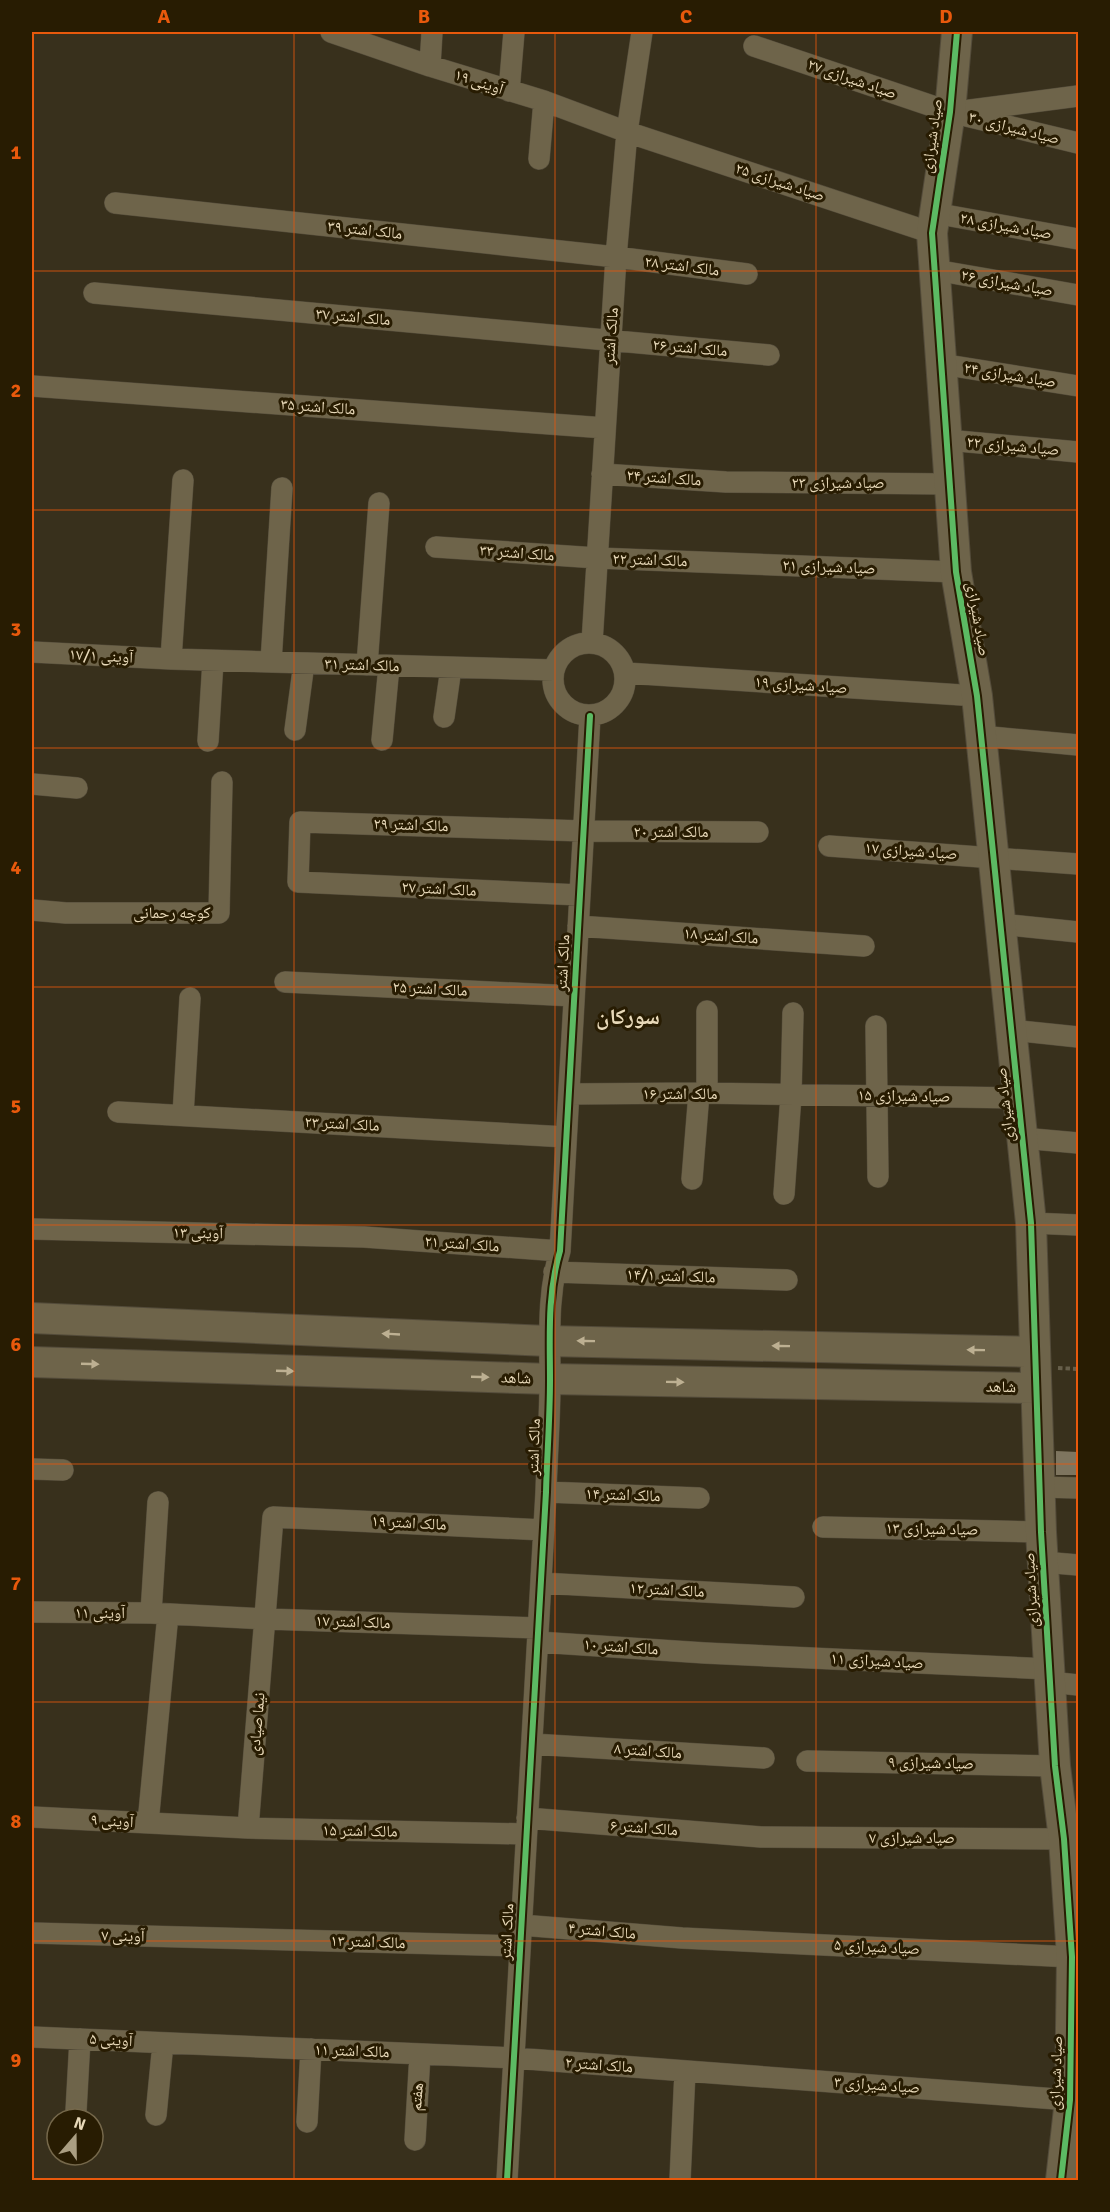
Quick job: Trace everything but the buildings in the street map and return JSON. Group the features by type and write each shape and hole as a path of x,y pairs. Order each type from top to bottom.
{"street":[{"name":"آوینی ۱۹","path":"331,32 508,92 544,101 627,132"},
{"path":"430,66 432,32"},
{"path":"508,92 514,32"},
{"name":"مالک اشتر","path":"592,643 616,257 627,132 642,32"},
{"name":"صیاد شیرازی","path":"957,32 950,112 933,223 935,270 956,572 977,696 1031,1223 1041,1532 1059,1679 1055,1766 1064,1839 1072,1871 1072,1957 1075,1995 1074,2101 1061,2181"},
{"name":"صیاد شیرازی ۲۷","path":"754,46 950,112"},
{"path":"950,112 1078,96"},
{"path":"539,159 544,101"},
{"name":"صیاد شیرازی ۳۰","path":"950,112 1078,143"},
{"name":"صیاد شیرازی ۲۵","path":"627,132 933,223"},
{"name":"مالک اشتر ۳۹","path":"115,203 616,257"},
{"name":"صیاد شیرازی ۲۸","path":"933,223 1078,239"},
{"name":"مالک اشتر ۲۸","path":"616,257 747,274"},
{"name":"صیاد شیرازی ۲۶","path":"935,270 1078,295"},
{"name":"مالک اشتر ۳۷","path":"94,293 611,341"},
{"name":"مالک اشتر ۲۶","path":"611,341 769,356"},
{"name":"صیاد شیرازی ۲۴","path":"942,364 1078,386"},
{"name":"مالک اشتر ۳۵","path":"32,386 605,428"},
{"name":"صیاد شیرازی ۲۲","path":"947,440 1078,452"},
{"name":"مالک اشتر ۲۴","path":"603,474 726,482"},
{"path":"171,659 183,480"},
{"name":"صیاد شیرازی ۲۳","path":"726,482 950,484"},
{"path":"271,662 282,488"},
{"path":"367,665 379,503"},
{"name":"مالک اشتر ۳۳","path":"436,547 597,558"},
{"name":"مالک اشتر ۲۲","path":"597,558 703,562"},
{"name":"صیاد شیرازی ۲۱","path":"703,562 956,572"},
{"path":"582,643 592,643 604,645 622,662 626,673 626,686 613,707 603,714 590,716 569,710 555,692 553,682 554,670 564,653 582,643"},
{"name":"آوینی ۱۷/۱","path":"32,652 171,659"},
{"name":"مالک اشتر ۳۱","path":"171,659 554,670"},
{"path":"208,741 213,661"},
{"path":"295,730 304,663"},
{"path":"382,740 389,666"},
{"path":"444,717 451,668"},
{"name":"صیاد شیرازی ۱۹","path":"626,673 977,696"},
{"name":"مالک اشتر","path":"507,2181 546,1492 550,1379 548,1341 554,1272 560,1251 590,716"},
{"path":"981,736 1078,745"},
{"name":"کوچه رحمانی","path":"32,910 66,913 219,914 222,782"},
{"path":"32,784 77,788"},
{"name":"مالک اشتر ۲۹","path":"298,882 300,822 584,831"},
{"name":"مالک اشتر ۲۰","path":"584,831 758,832"},
{"name":"صیاد شیرازی ۱۷","path":"829,846 1078,864"},
{"name":"مالک اشتر ۲۷","path":"298,882 580,895"},
{"path":"1000,924 1078,932"},
{"name":"مالک اشتر ۱۸","path":"578,926 864,946"},
{"name":"مالک اشتر ۲۵","path":"285,982 574,996"},
{"path":"183,1115 190,998"},
{"path":"692,1179 703,1093 707,1011"},
{"path":"784,1194 791,1095 793,1013"},
{"path":"876,1026 878,1177"},
{"path":"1011,1030 1078,1037"},
{"name":"مالک اشتر ۱۶","path":"568,1094 791,1095"},
{"name":"صیاد شیرازی ۱۵","path":"791,1095 1018,1098"},
{"name":"مالک اشتر ۲۳","path":"118,1112 566,1137"},
{"path":"1022,1138 1078,1143"},
{"path":"1031,1223 1078,1225"},
{"name":"آوینی ۱۳","path":"32,1229 364,1237"},
{"name":"مالک اشتر ۲۱","path":"364,1237 560,1251"},
{"name":"مالک اشتر ۱۴/۱","path":"554,1272 788,1280"},
{"path":"32,1318 548,1341 1035,1352"},
{"name":"شاهد","path":"32,1362 550,1379 1036,1388"},
{"path":"32,1469 63,1470"},
{"path":"1040,1487 1078,1488"},
{"name":"مالک اشتر ۱۴","path":"546,1492 699,1498"},
{"path":"148,1823 159,1613 158,1502"},
{"name":"مالک اشتر ۱۹","path":"273,1517 544,1530"},
{"name":"نیما صیادی","path":"248,1828 273,1517"},
{"name":"صیاد شیرازی ۱۳","path":"823,1527 1041,1532"},
{"path":"1043,1562 1078,1565"},
{"name":"مالک اشتر ۱۲","path":"541,1583 794,1597"},
{"name":"۱۱ آوینی","path":"32,1612 159,1613"},
{"name":"مالک اشتر ۱۷","path":"159,1613 538,1635"},
{"name":"مالک اشتر ۱۰","path":"538,1635 705,1653"},
{"name":"صیاد شیرازی ۱۱","path":"705,1653 1059,1679"},
{"name":"مالک اشتر ۸","path":"532,1744 764,1758"},
{"name":"صیاد شیرازی ۹","path":"807,1761 1055,1766"},
{"name":"۹ آوینی","path":"32,1817 193,1824"},
{"name":"مالک اشتر ۱۵","path":"193,1824 248,1828 527,1826"},
{"name":"مالک اشتر ۶","path":"527,1826 761,1837"},
{"name":"صیاد شیرازی ۷","path":"761,1837 1064,1839"},
{"name":"مالک اشتر ۴","path":"521,1925 682,1938"},
{"name":"۷ آوینی","path":"32,1933 215,1938"},
{"name":"مالک اشتر ۱۳","path":"215,1938 520,1946"},
{"name":"صیاد شیرازی ۵","path":"682,1938 1072,1957"},
{"name":"۵ آوینی","path":"32,2037 190,2044"},
{"path":"76,2107 80,2039"},
{"path":"156,2115 164,2043"},
{"name":"مالک اشتر ۱۱","path":"190,2044 514,2058"},
{"path":"307,2122 311,2049"},
{"name":"هفتم","path":"415,2140 420,2054"},
{"name":"مالک اشتر ۲","path":"514,2058 685,2071"},
{"path":"680,2181 685,2071"},
{"name":"صیاد شیرازی ۳","path":"685,2071 1074,2101"}],"cycle path":[{"path":"957,32 950,112 932,233 956,572 977,696 1031,1223 1041,1532 1055,1766 1064,1839 1072,1957 1070,2100 1061,2180"},
{"path":"507,2180 546,1492 550,1316 553,1284 560,1251 590,716"}],"district":[{"name":"سورکان","path":"628,1016"}]}
